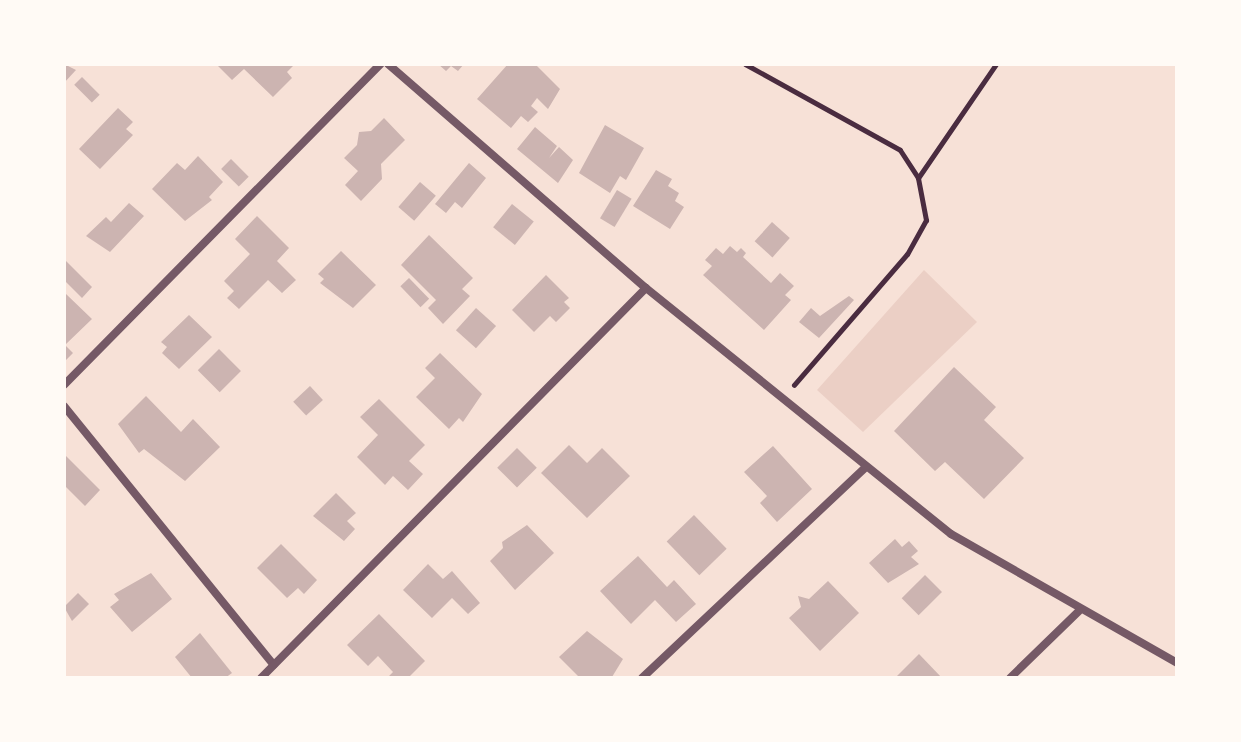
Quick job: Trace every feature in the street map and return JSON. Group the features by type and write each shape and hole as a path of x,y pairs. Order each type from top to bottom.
{"street":[{"path":"64,385 381,64"},
{"path":"388,64 646,288 951,534 1079,611 1177,663"},
{"path":"261,678 646,288"},
{"path":"64,406 274,665"},
{"path":"642,678 866,467"},
{"path":"1010,678 1079,611"}],"path":[{"path":"745,64 900,150 918,178 926,220 907,254 783,398"},
{"path":"918,178 996,64"}],"shaded area":[{"path":"924,270 977,322 863,432 817,390"}],"building":[{"path":"64,64 76,70 64,83"},
{"path":"216,64 295,64 287,72 292,78 273,97 244,69 232,80"},
{"path":"438,64 464,64 458,71 451,66 446,71"},
{"path":"508,64 535,64 560,89 548,109 537,98 531,106 538,112 528,122 521,116 511,128 477,99"},
{"path":"82,77 100,95 92,102 74,85"},
{"path":"118,108 133,122 126,129 133,135 100,169 79,149"},
{"path":"384,118 405,140 381,164 382,179 361,201 345,185 358,171 344,158 357,145 359,132 371,131"},
{"path":"605,125 644,148 626,180 620,176 610,193 579,173"},
{"path":"535,127 557,146 549,158 559,147 573,160 558,183 517,149"},
{"path":"198,156 223,182 209,197 212,200 185,221 152,189 177,163 185,170"},
{"path":"231,159 249,177 239,187 221,169"},
{"path":"469,163 486,178 462,208 455,202 446,213 435,204"},
{"path":"656,170 672,179 668,186 679,193 675,201 684,207 670,229 633,206"},
{"path":"420,182 436,196 414,221 398,207"},
{"path":"617,190 632,199 615,227 600,218"},
{"path":"129,203 144,216 110,252 86,236 106,217 111,222"},
{"path":"512,204 534,222 515,245 493,227"},
{"path":"257,216 289,248 277,261 296,280 282,293 268,280 239,309 227,298 234,291 224,281 250,254 235,239"},
{"path":"772,222 790,238 772,257 755,241"},
{"path":"429,235 473,278 462,289 470,296 443,324 428,308 436,300 401,265"},
{"path":"730,246 737,252 741,248 746,253 743,257 771,283 780,273 794,286 785,295 791,300 764,330 703,275 712,266 705,260 716,248 723,254"},
{"path":"341,251 376,285 353,308 320,283 324,279 318,274"},
{"path":"64,259 92,287 82,298 64,280"},
{"path":"546,275 569,298 564,302 570,308 556,322 550,316 534,332 512,310"},
{"path":"409,278 429,299 421,307 400,286"},
{"path":"66,294 92,319 65,345 73,353 64,362"},
{"path":"849,296 854,300 819,338 799,322 811,308 820,316"},
{"path":"476,308 496,326 476,348 456,330"},
{"path":"189,315 212,337 179,369 162,353 167,347 161,342"},
{"path":"219,349 241,371 220,392 198,370"},
{"path":"440,353 482,394 463,422 459,418 449,429 416,397 435,378 425,368"},
{"path":"954,367 996,407 984,420 1024,458 984,499 945,462 935,471 894,431"},
{"path":"310,386 323,400 306,416 293,402"},
{"path":"146,396 181,432 193,419 220,447 185,481 144,449 139,453 118,424"},
{"path":"379,399 425,445 409,461 423,474 408,490 393,476 385,485 357,457 378,435 360,417"},
{"path":"569,445 587,463 602,448 630,476 587,518 541,473"},
{"path":"773,446 812,489 777,522 760,503 767,496 744,472"},
{"path":"517,448 537,468 517,488 497,468"},
{"path":"64,454 100,490 85,506 64,485"},
{"path":"336,493 356,513 347,521 355,529 344,541 313,516"},
{"path":"694,515 727,549 699,575 667,541"},
{"path":"527,525 554,553 515,590 490,561 503,548 502,542"},
{"path":"895,539 902,547 909,541 918,551 911,557 919,564 888,583 869,563"},
{"path":"281,544 317,580 304,594 298,588 287,598 257,568"},
{"path":"638,556 667,587 674,580 696,604 676,622 655,600 631,624 600,591"},
{"path":"428,564 443,579 452,571 480,603 468,614 452,598 432,618 403,590"},
{"path":"151,573 172,599 132,632 110,607 119,600 114,594"},
{"path":"925,575 942,592 919,615 902,598"},
{"path":"828,581 859,613 820,651 789,618 801,607 798,596 809,599"},
{"path":"78,593 89,604 72,621 64,607"},
{"path":"379,614 425,661 408,678 387,678 393,672 378,656 368,666 347,645"},
{"path":"587,631 623,659 612,677 580,678 559,657"},
{"path":"200,633 232,673 225,678 192,678 175,657"},
{"path":"919,654 942,678 895,678"}]}
